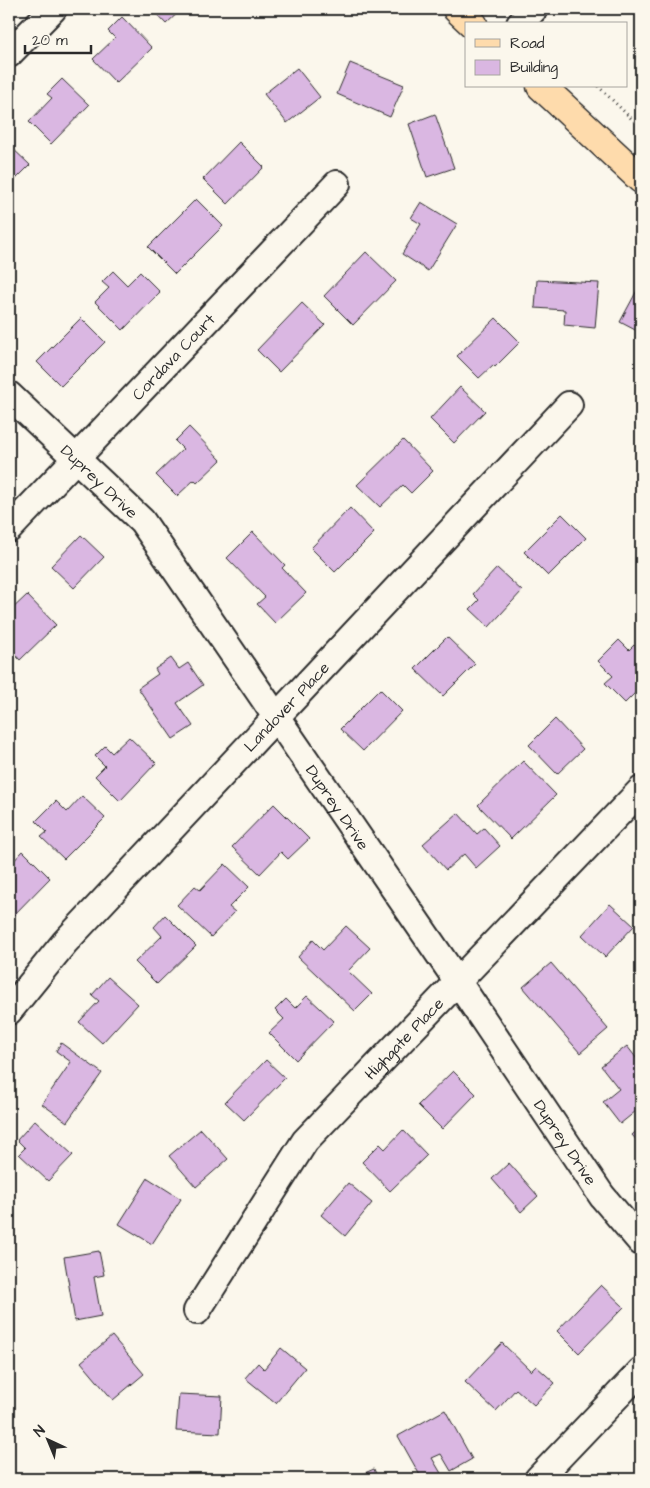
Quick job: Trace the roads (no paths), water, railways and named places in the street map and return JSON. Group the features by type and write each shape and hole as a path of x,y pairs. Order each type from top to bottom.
{"main road":[{"path":"457,9 471,22"},
{"path":"542,88 641,179"}],"street":[{"path":"9,54 53,9"},
{"path":"522,22 534,9"},
{"name":"Cordava Court","path":"9,529 337,184"},
{"name":"Duprey Drive","path":"9,395 142,521 278,717 602,1196 641,1242"},
{"name":"Landover Place","path":"9,1011 64,942 278,717 569,405"},
{"name":"Highgate Place","path":"198,1311 305,1141 641,790"},
{"path":"538,1479 641,1371"}]}
